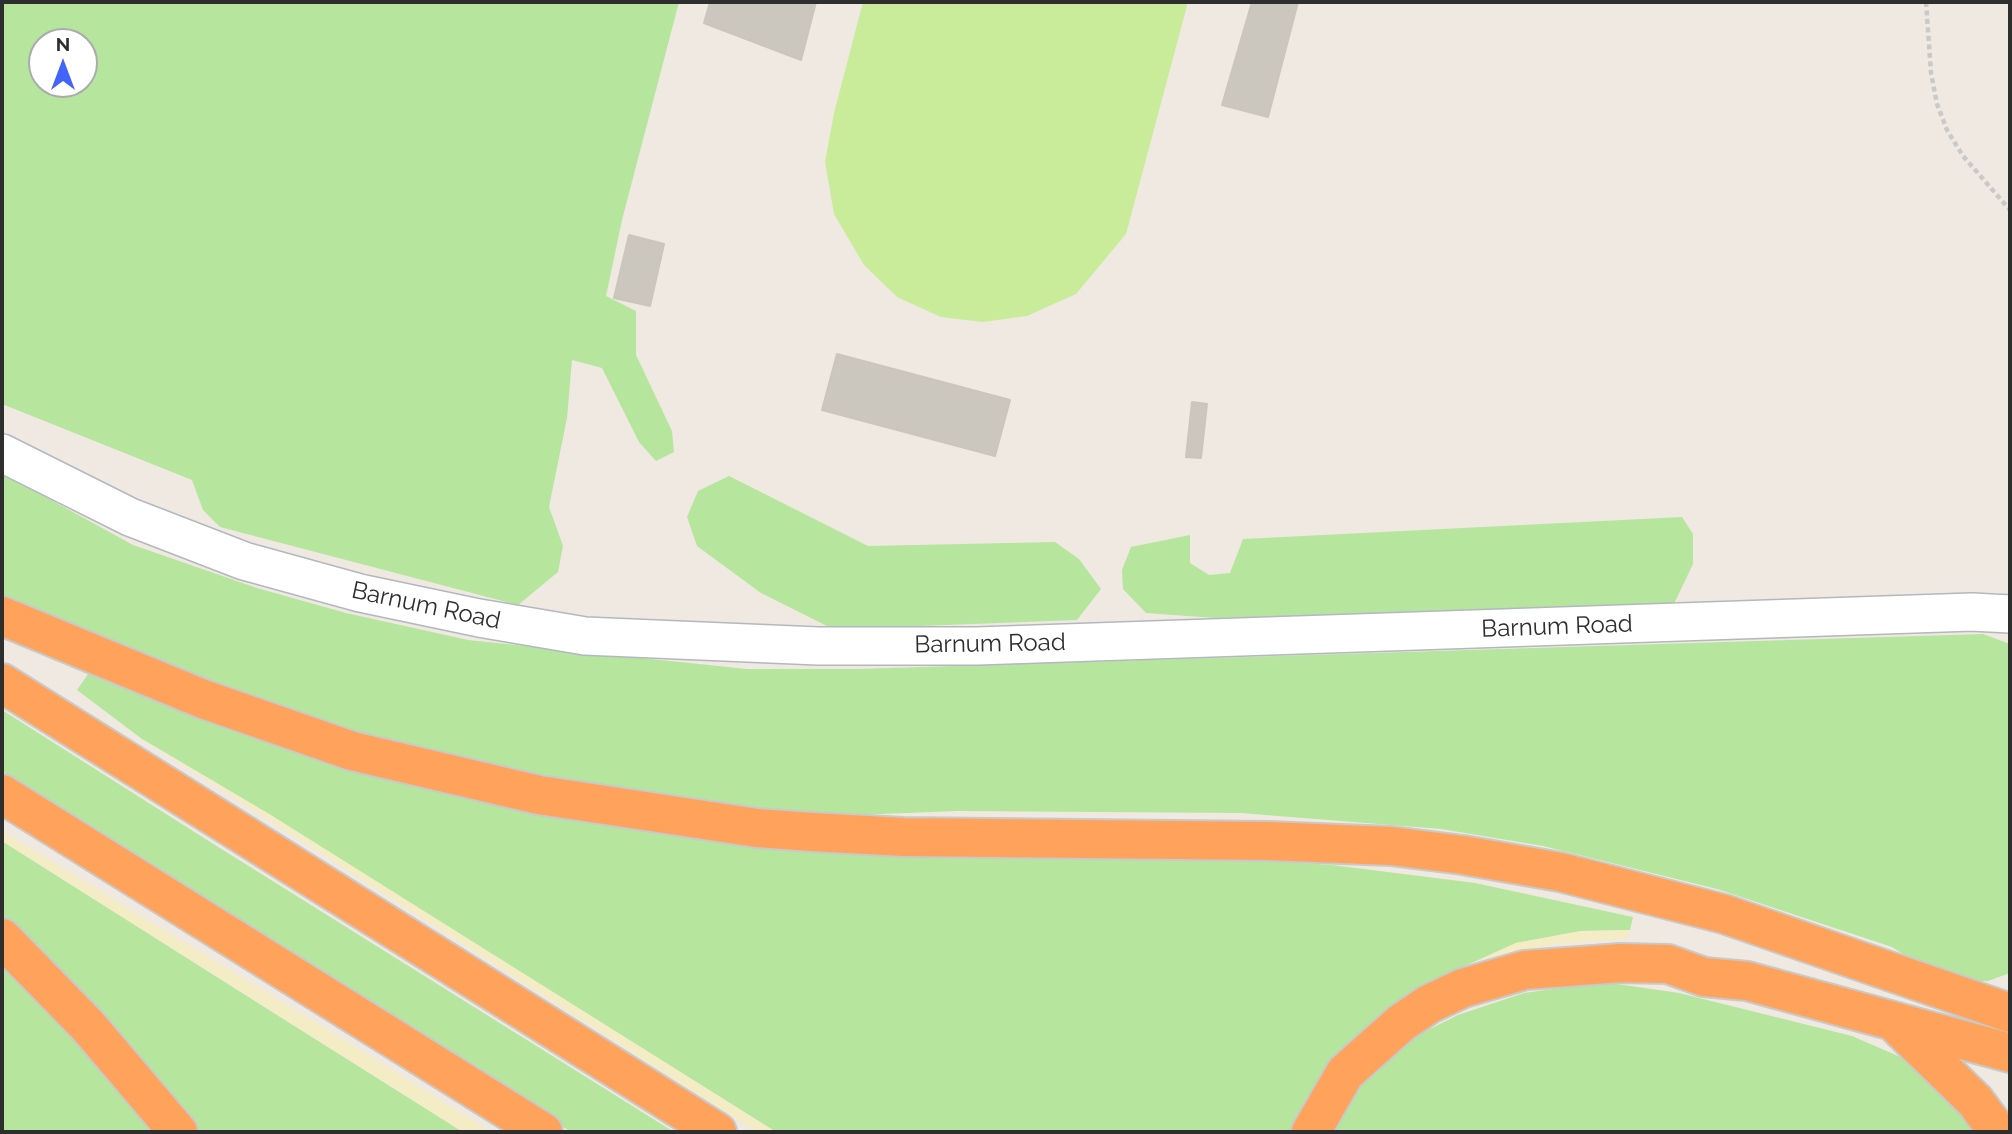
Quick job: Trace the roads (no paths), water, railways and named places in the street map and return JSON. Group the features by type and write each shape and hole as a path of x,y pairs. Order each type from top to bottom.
{"highway":[{"path":"2,616 203,699 352,751 539,794 757,828 812,832 944,838 1268,841 1391,846 1464,855 1560,873 1724,914 2010,1013"},
{"path":"2,683 717,1132"},
{"path":"2,794 543,1132"},
{"path":"2,938 88,1026 178,1132"},
{"path":"1311,1132 1345,1073 1401,1023 1429,1004 1464,988 1525,970 1621,963 1668,964 1704,977 1748,981 2010,1054"},
{"path":"1892,1021 1975,1101 1998,1132"}],"street":[{"name":"Barnum Road","path":"2,453 130,517 244,561 360,593 586,636 818,646 977,646 1972,612 2010,614"}]}
